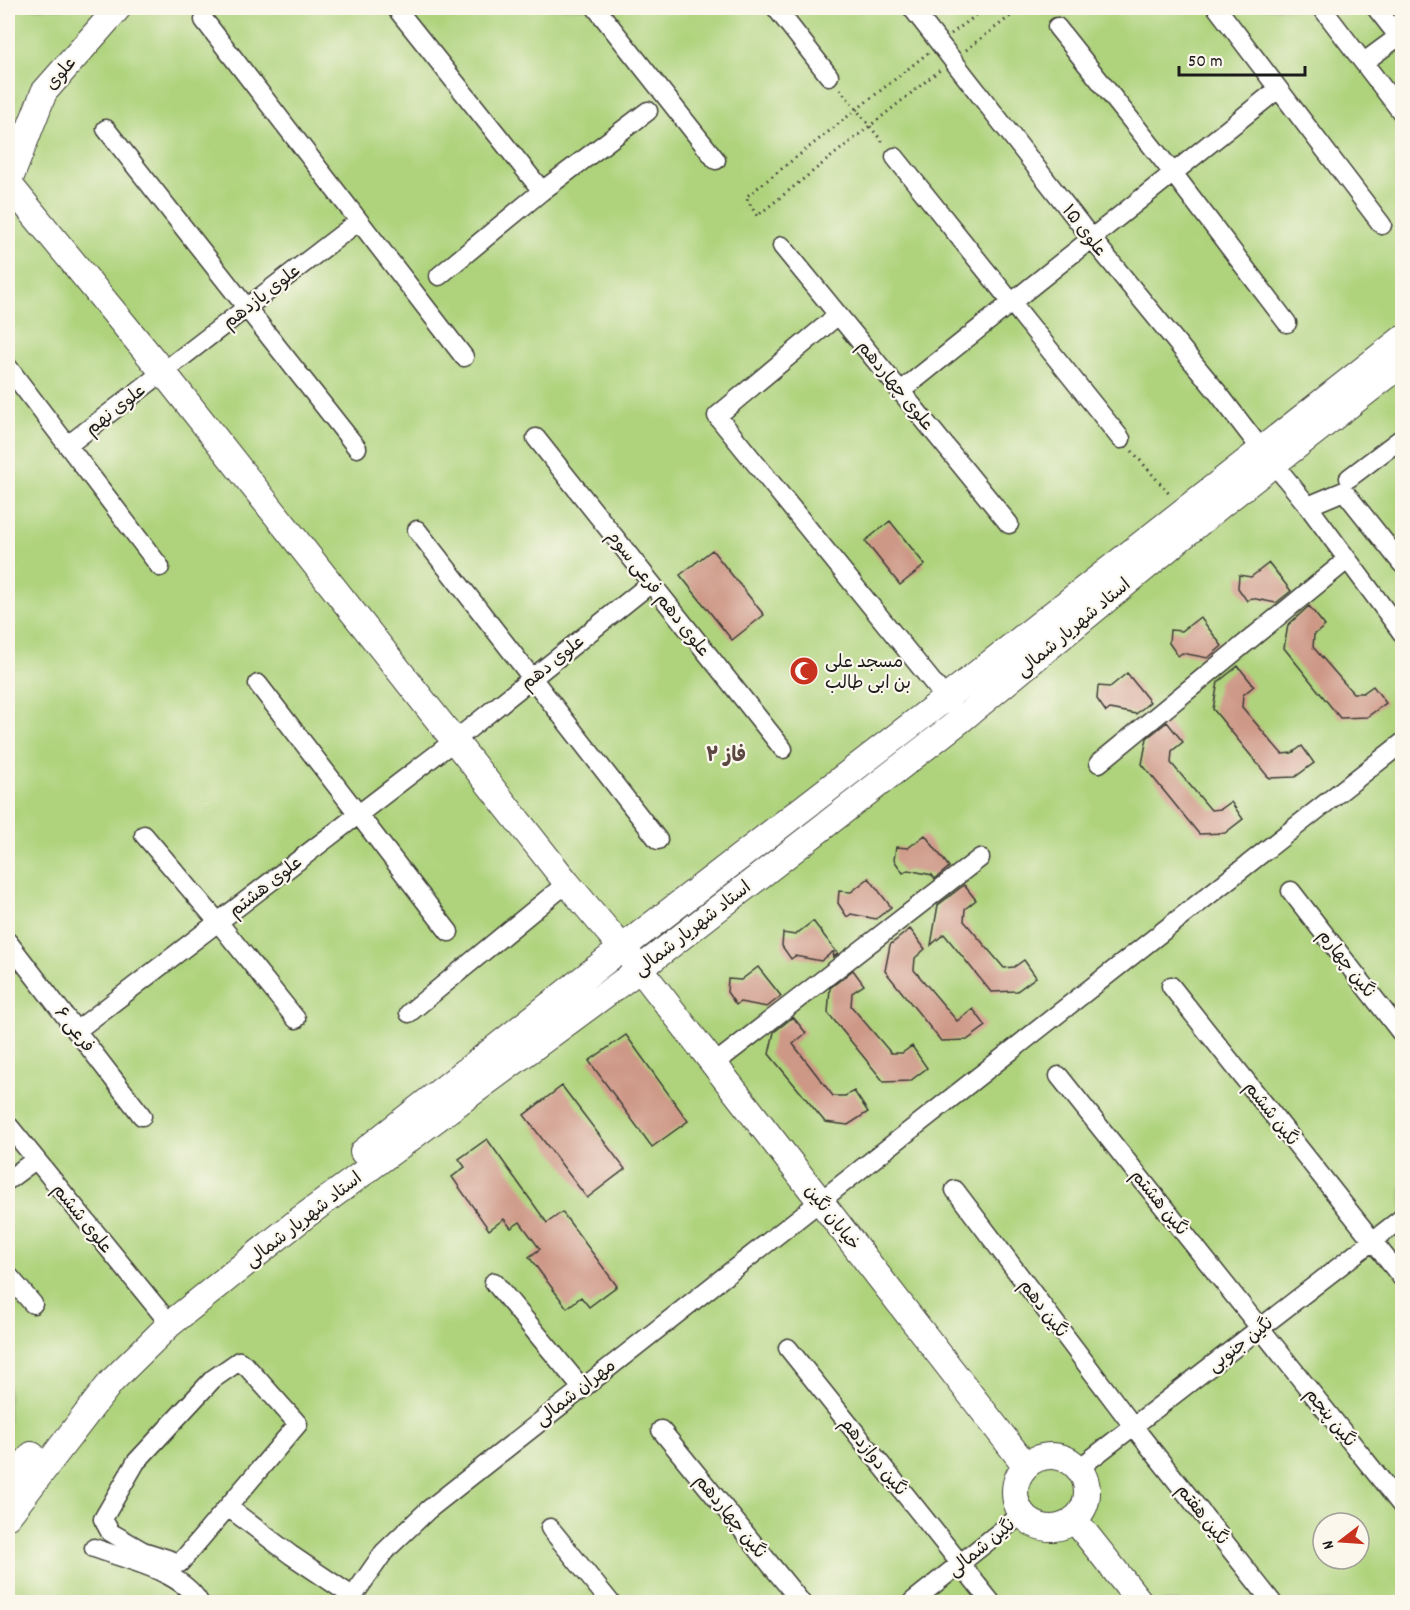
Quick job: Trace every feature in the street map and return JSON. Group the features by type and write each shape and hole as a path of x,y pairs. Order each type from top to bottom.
{"street":[{"name":"علوی","path":"8,183 44,92 117,8"},
{"path":"396,8 542,191"},
{"path":"596,8 716,160"},
{"path":"776,8 829,76"},
{"name":"علوی ۱۵","path":"912,8 1092,239 1308,506 1402,633"},
{"path":"1216,8 1382,225"},
{"path":"1322,8 1402,113"},
{"path":"1364,62 1401,37 1376,8"},
{"path":"204,20 464,357"},
{"path":"1058,27 1287,323"},
{"path":"901,392 1278,88"},
{"path":"439,276 542,191 648,111"},
{"path":"106,129 357,448"},
{"path":"895,157 1121,439"},
{"name":"خیابان نگین","path":"8,183 163,372 567,883 640,969 1026,1466"},
{"name":"علوی یازدهم","path":"163,372 359,221"},
{"name":"علوی چهاردهم","path":"782,246 1009,524"},
{"path":"838,315 717,416 962,719"},
{"name":"استاد شهریار شمالی","path":"8,1486 98,1374 149,1319 164,1318 303,1218 640,969 962,719 1221,505 1268,457 1402,339"},
{"name":"استاد شهریار شمالی","path":"8,1516 164,1318 622,948 1184,511 1268,457 1402,364"},
{"path":"8,367 160,567"},
{"name":"علوی نهم","path":"68,445 163,372"},
{"name":"علوی دهم فرعی سوم","path":"536,438 783,749"},
{"path":"1349,478 1402,438"},
{"path":"1308,506 1344,491 1402,564"},
{"path":"417,530 658,840"},
{"path":"1099,763 1347,560"},
{"name":"علوی دهم","path":"454,741 651,583"},
{"path":"258,684 449,932"},
{"name":"علوی هشتم","path":"76,1031 454,741"},
{"name":"مهران شمالی","path":"351,1599 384,1552 428,1510 581,1387 1402,743"},
{"path":"144,835 296,1019"},
{"path":"714,1064 980,858"},
{"path":"409,1013 567,883"},
{"name":"نگین چهارم","path":"1292,891 1402,1034"},
{"name":"فرعی ۶","path":"8,942 142,1116"},
{"name":"نگین ششم","path":"1171,986 1402,1278"},
{"name":"نگین هشتم","path":"1059,1076 1260,1328"},
{"name":"علوی ششم","path":"8,1125 164,1318"},
{"path":"8,1180 35,1160"},
{"name":"نگین دهم","path":"955,1190 1133,1426"},
{"name":"نگین جنوبی","path":"1078,1469 1402,1218"},
{"path":"8,1275 33,1304"},
{"path":"494,1282 581,1387"},
{"name":"نگین پنجم","path":"1260,1328 1402,1506"},
{"name":"نگین دوازدهم","path":"788,1348 991,1602"},
{"path":"239,1361 298,1424 228,1507 180,1563 143,1551 110,1532 103,1519 136,1462 213,1379 239,1361"},
{"name":"نگین هفتم","path":"1133,1426 1272,1602"},
{"name":"نگین چهاردهم","path":"661,1430 801,1602"},
{"path":"1053,1456 1062,1458 1078,1469 1084,1479 1086,1490 1081,1511 1074,1519 1064,1526 1041,1527 1022,1514 1015,1494 1019,1474 1026,1466 1043,1457 1053,1456"},
{"path":"228,1507 351,1599"},
{"name":"نگین شمالی","path":"912,1602 1022,1514"},
{"path":"1074,1519 1140,1602"},
{"path":"550,1528 610,1602"},
{"path":"93,1548 173,1577 194,1593 200,1602"}],"path":[{"path":"986,8 746,197 757,216 1021,8"},
{"path":"829,76 895,157"},
{"path":"1121,439 1184,511"}],"green space":[{"path":"8,8 1402,8 1402,1602 8,1602"}],"building":[{"path":"890,521 925,565 900,585 865,541"},
{"path":"712,550 764,615 732,640 680,575"},
{"path":"1269,563 1291,591 1276,603 1251,598 1247,601 1238,588 1239,575 1251,577"},
{"path":"1309,606 1325,626 1314,635 1313,647 1353,693 1363,693 1373,686 1386,703 1367,717 1340,718 1284,648 1288,625"},
{"path":"1200,617 1222,646 1208,658 1182,653 1178,656 1169,643 1170,630 1182,631"},
{"path":"1238,666 1254,686 1243,695 1242,707 1282,754 1292,753 1302,746 1314,763 1295,777 1269,778 1213,709 1218,682"},
{"path":"1127,673 1150,702 1136,714 1110,709 1106,712 1097,699 1098,686 1110,687"},
{"path":"1167,722 1183,742 1172,751 1171,763 1211,810 1221,809 1231,802 1243,819 1225,833 1199,834 1142,764 1147,738"},
{"path":"925,835 949,867 935,879 932,875 908,870 903,873 894,860 896,847 908,848"},
{"path":"869,878 891,907 876,919 851,914 847,917 838,903 839,891 851,892"},
{"path":"964,885 976,900 965,909 964,921 1004,968 1014,967 1024,960 1036,977 1017,991 991,992 944,934 931,945 938,905"},
{"path":"813,921 838,954 833,957 834,951 821,961 795,956 791,959 782,946 783,933 795,935"},
{"path":"910,929 925,949 915,958 914,970 957,1021 973,1009 986,1026 967,1040 941,1041 885,971 890,945"},
{"path":"758,967 781,996 767,1007 740,1002 736,1005 727,992 728,979 741,980"},
{"path":"853,970 864,985 852,993 851,1006 891,1053 902,1053 912,1046 927,1068 910,1081 884,1082 828,1013 830,988"},
{"path":"793,1017 806,1033 793,1044 833,1096 845,1096 854,1091 868,1112 848,1125 825,1122 769,1054 774,1032"},
{"path":"626,1035 688,1121 652,1147 589,1061"},
{"path":"562,1086 625,1169 587,1198 524,1115"},
{"path":"487,1139 547,1223 562,1212 617,1286 589,1307 581,1297 567,1308 529,1257 540,1249 520,1222 511,1228 504,1219 489,1230 452,1177 465,1167 459,1159"}],"place":[{"name":"مسجد علی بن ابی طالب","path":"804,671"}],"district":[{"name":"فاز ۲","path":"726,754"}]}
